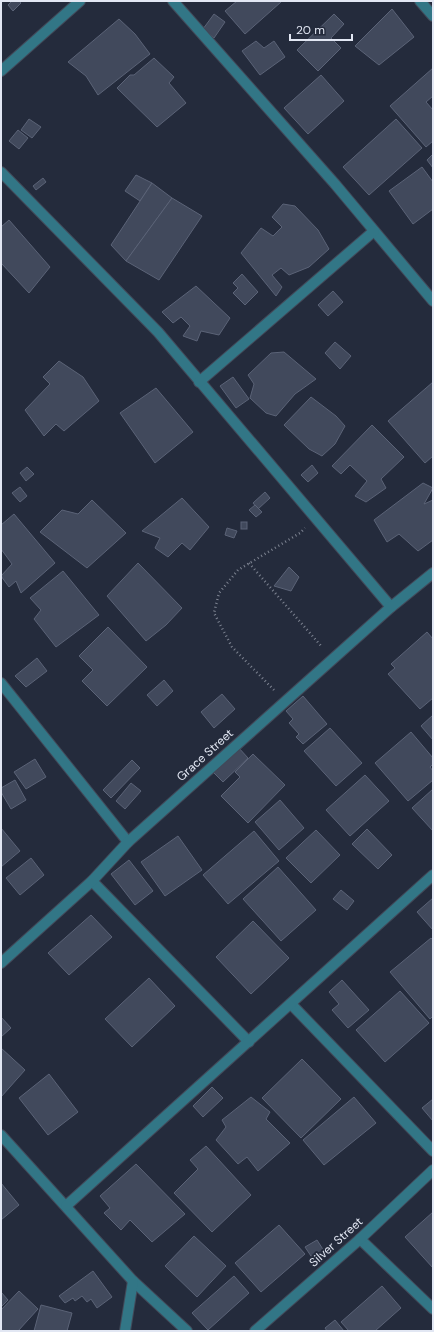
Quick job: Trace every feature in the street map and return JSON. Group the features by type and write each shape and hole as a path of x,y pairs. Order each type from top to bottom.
{"street":[{"path":"1,71 80,1"},
{"path":"173,1 335,184 433,301"},
{"path":"420,1 433,16"},
{"path":"1,172 158,332 391,607"},
{"path":"199,382 374,231"},
{"name":"Grace Street","path":"1,963 92,881 128,842 391,607 433,573"},
{"path":"1,683 128,842"},
{"path":"66,1206 433,875"},
{"path":"92,881 249,1042"},
{"path":"291,1004 433,1151"},
{"path":"1,1136 133,1281 186,1331"},
{"name":"Silver Street","path":"255,1331 360,1239 433,1170"},
{"path":"360,1239 433,1310"},
{"path":"125,1331 133,1281"}],"path":[{"path":"285,702 232,647 214,613 218,593 238,570 300,533 315,518"},
{"path":"249,563 332,660"}],"building":[{"path":"12,1 19,1 21,3 13,11 8,5"},
{"path":"237,1 281,2 245,34 225,11"},
{"path":"392,9 414,37 379,65 355,46"},
{"path":"214,14 225,22 214,38 203,29"},
{"path":"334,14 344,24 331,38 341,48 318,71 297,50"},
{"path":"119,19 135,34 150,54 98,95 86,76 68,62"},
{"path":"256,41 264,48 274,41 285,57 260,75 242,51"},
{"path":"154,58 174,77 169,83 186,103 157,127 117,88 130,75 134,75"},
{"path":"433,68 433,96 426,102 433,110 433,141 426,147 390,106"},
{"path":"321,75 344,101 308,134 284,108"},
{"path":"29,119 41,127 32,138 21,130"},
{"path":"396,119 422,148 369,195 343,167"},
{"path":"18,130 28,138 19,149 9,141"},
{"path":"433,154 433,168 427,160"},
{"path":"422,167 433,182 433,209 413,224 389,191"},
{"path":"136,175 152,183 140,201 125,191"},
{"path":"43,178 46,182 36,190 33,186"},
{"path":"152,183 172,198 126,261 111,245"},
{"path":"172,198 202,216 159,280 126,261"},
{"path":"283,204 295,206 318,230 329,249 309,267 289,275 281,268 272,275 282,287 276,296 241,253 261,228 273,236 282,227 272,217"},
{"path":"9,220 50,267 29,293 1,263 1,227"},
{"path":"242,274 258,292 245,305 233,293 238,288 233,283"},
{"path":"196,286 230,318 219,335 201,331 197,341 183,336 190,326 181,317 173,323 162,312"},
{"path":"333,291 343,302 328,316 318,305"},
{"path":"335,342 351,356 340,369 325,353"},
{"path":"284,352 316,379 295,394 276,416 266,413 250,398 254,384 248,375 271,353"},
{"path":"59,361 83,377 99,401 64,431 56,424 44,436 25,410 50,384 43,377"},
{"path":"233,377 249,399 236,408 220,386"},
{"path":"433,382 433,456 425,463 388,421"},
{"path":"156,388 193,432 155,463 120,413"},
{"path":"311,397 336,416 345,426 335,444 322,456 309,449 284,425"},
{"path":"372,425 404,457 381,479 386,488 366,502 355,496 367,481 350,465 341,474 332,466"},
{"path":"312,465 318,473 308,482 301,475"},
{"path":"27,467 34,474 26,481 20,473"},
{"path":"423,483 433,488 424,504 433,500 433,540 418,551 399,534 387,542 374,520"},
{"path":"20,487 27,496 20,502 12,493"},
{"path":"265,492 270,498 258,509 253,503"},
{"path":"182,498 209,527 190,550 182,543 168,557 155,548 160,538 142,531"},
{"path":"92,500 126,533 87,568 40,532 62,510 78,514"},
{"path":"255,505 262,512 256,517 249,510"},
{"path":"14,514 55,563 21,593 16,581 9,587 1,576 12,564 1,549 1,525"},
{"path":"241,522 247,522 247,529 241,529"},
{"path":"227,528 237,531 234,538 225,535"},
{"path":"138,563 182,608 166,625 146,641 107,596"},
{"path":"289,567 299,577 291,591 274,586"},
{"path":"63,571 99,615 56,647 34,619 41,610 30,598"},
{"path":"108,627 147,667 107,706 82,681 93,670 79,656"},
{"path":"427,632 433,639 433,698 420,709 388,674 395,668 391,664"},
{"path":"37,658 47,671 26,687 15,676"},
{"path":"164,680 173,691 157,706 147,695"},
{"path":"222,694 235,709 214,728 201,712"},
{"path":"303,696 327,724 303,744 296,737 299,734 289,723 293,719 286,711"},
{"path":"433,715 433,740 421,726"},
{"path":"330,728 362,763 336,786 304,751"},
{"path":"411,732 433,758 433,764 430,767 433,771 433,780 408,801 375,763"},
{"path":"238,747 248,758 223,782 212,771"},
{"path":"253,754 285,785 248,823 221,796 240,777 235,772"},
{"path":"35,759 46,777 26,789 14,772"},
{"path":"132,760 140,768 111,798 103,790"},
{"path":"365,775 389,801 350,836 326,810"},
{"path":"15,780 26,800 11,809 1,792 1,788"},
{"path":"131,783 141,791 125,809 116,801"},
{"path":"433,789 433,831 412,808"},
{"path":"280,800 304,828 279,850 255,822"},
{"path":"1,828 20,851 1,867"},
{"path":"367,829 392,855 378,869 352,844"},
{"path":"316,830 340,855 311,883 286,858"},
{"path":"254,831 279,861 228,904 203,875"},
{"path":"178,836 202,870 165,896 141,862"},
{"path":"31,858 44,875 20,895 6,878"},
{"path":"129,860 153,891 135,905 111,874"},
{"path":"278,867 316,910 281,941 243,899"},
{"path":"341,890 354,901 347,910 333,899"},
{"path":"433,898 433,930 417,912"},
{"path":"91,915 112,937 69,975 48,953"},
{"path":"253,921 289,958 251,994 216,957"},
{"path":"431,938 433,940 433,1016 430,1019 390,972"},
{"path":"149,978 175,1006 132,1047 105,1019"},
{"path":"342,980 369,1010 348,1028 332,1010 339,1004 329,992"},
{"path":"400,991 429,1023 385,1062 356,1030"},
{"path":"1,1017 11,1028 1,1037"},
{"path":"1,1048 25,1070 1,1097"},
{"path":"302,1059 341,1099 301,1138 262,1098"},
{"path":"49,1074 78,1112 48,1135 19,1098"},
{"path":"212,1087 223,1098 203,1117 193,1106"},
{"path":"251,1097 270,1112 266,1119 290,1143 258,1171 247,1157 238,1164 216,1140 226,1127 222,1120"},
{"path":"354,1097 376,1123 324,1165 303,1140"},
{"path":"433,1099 433,1121 422,1108"},
{"path":"206,1146 251,1195 212,1232 174,1193 198,1169 190,1160"},
{"path":"136,1164 185,1214 152,1242 130,1220 121,1230 104,1213 110,1208 100,1196"},
{"path":"1,1183 19,1205 1,1220"},
{"path":"433,1212 433,1268 405,1237"},
{"path":"279,1225 305,1254 261,1292 235,1263"},
{"path":"194,1236 226,1266 197,1297 165,1266"},
{"path":"317,1240 324,1251 313,1259 305,1247"},
{"path":"93,1271 112,1297 97,1308 91,1299 87,1302 82,1296 75,1301 73,1298 65,1303 59,1296"},
{"path":"234,1276 249,1293 208,1330 192,1313"},
{"path":"382,1286 401,1308 375,1331 349,1331 341,1322"},
{"path":"19,1291 38,1309 18,1331 1,1331 1,1310"},
{"path":"1,1292 8,1300 1,1307"},
{"path":"41,1305 72,1313 67,1331 34,1331"},
{"path":"335,1320 344,1331 327,1331 325,1328"}]}
